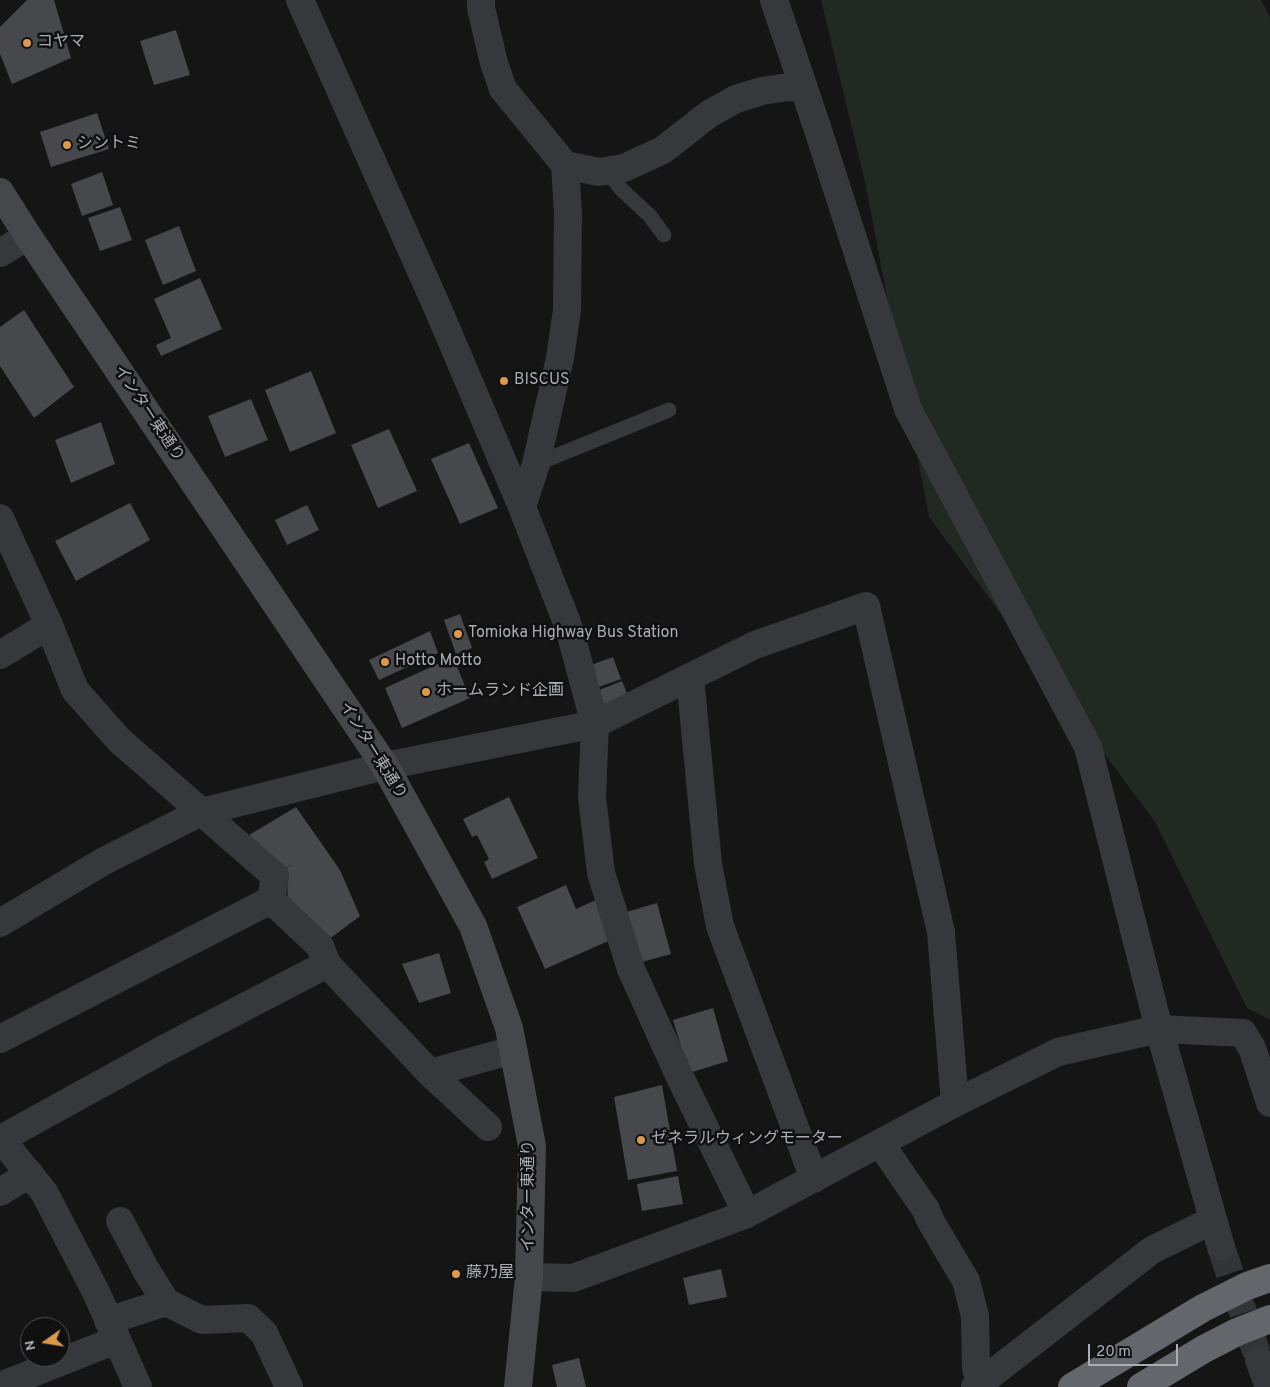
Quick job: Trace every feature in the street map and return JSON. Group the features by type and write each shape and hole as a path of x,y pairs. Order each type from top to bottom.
{"highway":[{"path":"1072,1387 1203,1308 1247,1286 1270,1278"},
{"path":"1141,1387 1212,1344 1270,1319"}],"street":[{"path":"300,0 434,300 522,507 569,628 595,724 592,797 601,872 631,970 678,1074 747,1214"},
{"path":"481,0 481,8 502,89 565,165 568,214 567,310 560,358 536,464 522,507"},
{"path":"774,0 908,409 1088,747 1159,1029 1221,1248"},
{"path":"565,165 599,172 624,168 663,150 709,114 736,98 788,87 804,88"},
{"name":"インター東通り","path":"0,192 385,766 472,926 509,1028 532,1146 529,1277 518,1387"},
{"path":"0,253 28,236"},
{"path":"0,518 49,625 75,690 119,740 275,876 271,900"},
{"path":"0,923 104,861 201,812 385,766 595,724 754,644 866,606 941,932 955,1103"},
{"path":"0,654 49,625"},
{"path":"690,677 708,864 720,926 814,1178"},
{"path":"271,900 320,946 327,964 430,1073 488,1127"},
{"path":"0,1039 271,900"},
{"path":"138,1387 96,1292 44,1192 1,1139 164,1049 327,964"},
{"path":"529,1277 573,1278 747,1214 955,1103 1058,1052 1159,1029 1243,1033 1252,1048 1270,1103"},
{"path":"430,1073 513,1050"},
{"path":"880,1143 926,1210 966,1281 975,1316 978,1385"},
{"path":"0,1192 30,1174"},
{"path":"978,1385 1152,1250 1213,1220"},
{"path":"120,1221 146,1270 166,1302 202,1320 248,1318 264,1333 289,1387"},
{"path":"0,1386 166,1302"},
{"path":"1259,1360 1269,1387"}],"lane":[{"path":"607,170 621,189 650,216 664,235"},
{"path":"536,464 669,410"}],"shaded area":[{"path":"821,0 1261,0 1270,17 1270,1020 1247,1008 1155,822 929,517 865,182"}],"building":[{"path":"27,0 54,0 71,58 12,84 0,54 0,27"},
{"path":"176,30 190,75 154,85 140,41"},
{"path":"97,113 109,149 51,167 40,132"},
{"path":"102,172 113,205 82,216 71,184"},
{"path":"120,207 132,240 100,251 88,218"},
{"path":"179,226 196,271 163,285 145,240"},
{"path":"200,278 222,329 161,356 156,345 171,338 154,299"},
{"path":"24,310 74,387 34,418 0,366 0,327"},
{"path":"311,371 336,433 290,452 265,390"},
{"path":"251,399 268,440 225,457 208,416"},
{"path":"101,422 115,464 71,483 55,440"},
{"path":"389,429 417,491 378,508 351,445"},
{"path":"469,443 498,508 460,524 431,459"},
{"path":"130,503 150,540 76,581 55,541"},
{"path":"307,505 319,530 287,545 275,520"},
{"name":"Tomioka Highway Bus Station","path":"460,614 472,648 456,654 444,620"},
{"path":"430,631 438,653 379,680 369,660"},
{"path":"453,657 470,698 402,728 385,688"},
{"path":"613,657 621,679 593,689 585,667"},
{"path":"622,681 631,703 602,714 594,692"},
{"path":"509,797 538,858 492,879 484,862 489,859 477,835 472,837 463,819"},
{"path":"296,807 340,870 360,916 320,946 288,912 287,868 293,863 275,876 249,835"},
{"path":"566,885 576,909 598,899 615,938 545,969 517,907"},
{"path":"657,903 671,954 638,963 623,913"},
{"path":"439,953 451,993 419,1003 402,964"},
{"path":"713,1008 728,1061 689,1073 673,1020"},
{"path":"662,1085 677,1171 628,1180 614,1097"},
{"path":"678,1176 683,1204 642,1211 637,1184"},
{"path":"721,1269 727,1297 689,1305 683,1278"},
{"path":"579,1358 586,1387 557,1387 552,1365"}],"tunnel":[{"path":"1221,1247 1259,1360"}],"place":[{"name":"コヤマ","path":"27,43"},
{"name":"シントミ","path":"67,145"},
{"name":"BISCUS","path":"504,381"},
{"name":"Tomioka Highway Bus Station","path":"458,634"},
{"name":"Hotto Motto","path":"385,662"},
{"name":"ホームランド企画","path":"426,692"},
{"name":"ゼネラルウィングモーター","path":"641,1140"},
{"name":"藤乃屋","path":"456,1274"}]}
